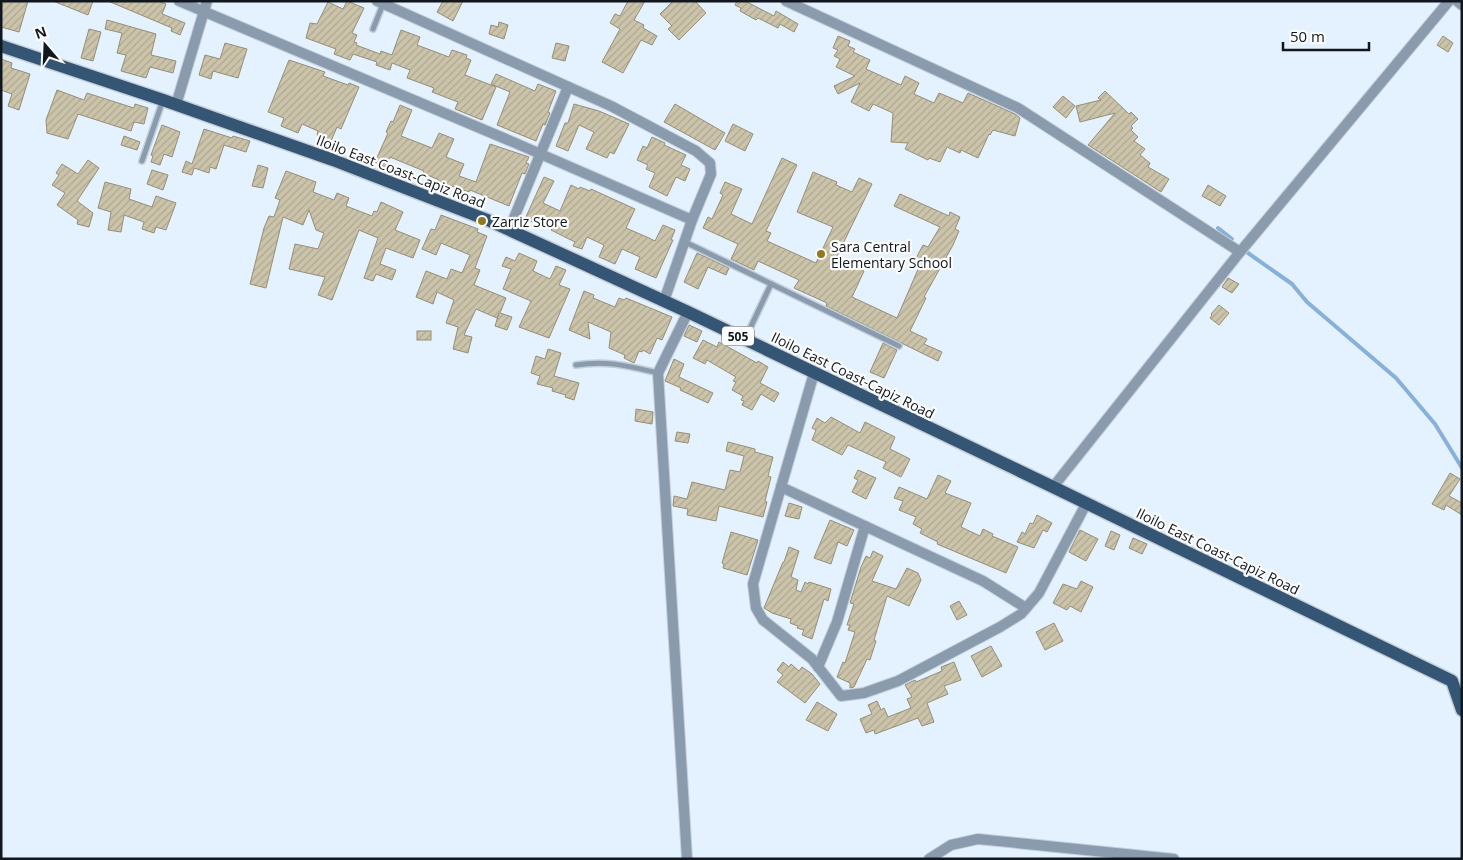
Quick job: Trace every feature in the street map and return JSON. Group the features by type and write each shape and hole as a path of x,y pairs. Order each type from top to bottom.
{"main road":[{"name":"Iloilo East Coast-Capiz Road","path":"1,46 163,100 333,160 509,230 688,312 1452,681 1462,710"}],"street":[{"path":"179,1 205,6 692,220"},
{"path":"786,1 1018,108 1240,252"},
{"path":"1053,487 1240,252 1449,1"},
{"path":"1457,1 1462,4"},
{"path":"380,3 612,106 687,146 710,163 711,174 692,220 664,301"},
{"path":"176,105 205,6"},
{"path":"509,230 568,87"},
{"path":"687,859 658,373 688,312"},
{"path":"814,373 753,584 756,608 763,620 812,660 841,696 864,693 906,676 1021,614 1039,593 1086,504"},
{"path":"782,487 983,581 1026,608"},
{"path":"818,667 837,622 865,526"},
{"path":"929,859 950,845 978,839 1174,859"}],"lane":[{"path":"373,29 380,3"},
{"path":"142,161 163,100"},
{"path":"684,242 899,346"},
{"path":"745,340 772,284"},
{"path":"576,365 592,362 616,363 658,373"}],"building":[{"path":"1,1 28,1 19,32 1,27"},
{"path":"53,1 93,1 88,15"},
{"path":"108,1 159,1 166,4 162,14 185,23 180,35 171,31 172,28"},
{"path":"347,1 364,8 352,33 357,35 354,42 357,43 356,45 380,54 381,51 392,55 401,30 420,37 417,45 449,57 452,50 467,55 466,58 471,60 465,75 496,87 482,120 455,109 458,102 432,92 434,88 407,78 410,70 392,63 390,70 376,65 377,62 353,54 350,60 334,54 336,49 306,38 310,23 317,24 328,2 343,9"},
{"path":"443,1 463,1 453,21 437,12"},
{"path":"628,1 645,1 634,20 644,25 643,28 657,36 652,45 641,40 623,73 602,62 620,29 610,23 615,14 620,16"},
{"path":"673,1 695,1 706,13 679,40 668,29 672,26 660,14"},
{"path":"737,1 745,1 774,16 776,11 798,24 794,32 780,24 778,28 758,18 756,20 740,11 741,8 735,5"},
{"path":"107,20 156,34 151,55 176,61 173,73 150,67 146,78 121,71 126,55 117,53 122,33 105,29"},
{"path":"499,22 508,25 504,39 489,34 491,25 498,27"},
{"path":"89,29 101,32 93,61 81,58"},
{"path":"838,36 850,41 848,46 855,49 853,52 870,60 866,69 901,85 905,76 919,83 914,94 934,103 939,93 963,103 968,93 1015,114 1020,118 1015,136 993,130 989,134 978,158 961,150 960,153 947,147 940,162 929,158 928,160 905,149 908,143 891,142 893,113 873,104 869,111 851,102 860,83 838,94 834,86 855,76 836,67 840,59 834,56 838,50 833,48"},
{"path":"1443,36 1453,43 1448,52 1437,45"},
{"path":"225,43 247,49 238,78 213,71 211,79 199,75 205,55 220,59"},
{"path":"556,43 569,46 565,61 552,58"},
{"path":"1,59 12,63 11,68 30,74 19,110 8,106 12,94 1,90"},
{"path":"289,60 325,72 323,76 359,87 341,129 337,127 331,141 317,135 318,131 302,124 298,133 281,126 284,118 268,112"},
{"path":"496,74 535,91 538,84 556,91 548,112 550,113 536,141 497,125 510,92 491,84"},
{"path":"57,90 84,100 87,93 134,108 135,104 148,108 144,124 134,122 131,131 78,114 68,139 47,133 46,120"},
{"path":"1105,91 1129,114 1131,112 1138,119 1131,126 1133,128 1131,130 1138,137 1134,141 1145,149 1140,155 1150,163 1148,167 1169,179 1161,192 1088,145 1115,113 1080,122 1076,106 1101,100 1098,98"},
{"path":"1063,96 1075,106 1066,118 1053,107"},
{"path":"574,104 599,111 629,124 614,154 610,152 607,158 586,149 594,132 579,125 568,151 556,146 565,123 568,123"},
{"path":"675,104 725,133 715,150 664,122"},
{"path":"400,105 412,110 401,136 432,148 439,133 454,139 446,157 464,164 459,176 476,182 490,144 529,157 526,163 529,164 525,174 522,173 509,206 470,190 469,192 448,185 447,187 438,182 439,180 423,173 424,171 390,157 385,167 375,162 388,133 386,132 391,121 393,122"},
{"path":"733,124 753,134 745,151 725,141"},
{"path":"162,125 180,132 172,157 164,154 160,165 151,162 153,156 151,155"},
{"path":"204,129 232,138 233,136 250,141 246,152 224,145 216,169 210,167 209,173 194,168 192,175 182,172 186,161 192,164"},
{"path":"124,136 140,142 137,150 121,145"},
{"path":"652,137 686,155 681,165 690,169 685,181 676,177 667,196 649,187 655,173 646,169 648,165 637,160 643,146 647,148"},
{"path":"782,158 797,165 766,231 771,233 767,241 816,263 833,227 797,212 813,172 837,182 836,185 852,192 859,178 872,184 836,258 864,271 852,297 897,318 919,267 913,264 923,245 928,247 940,227 894,206 900,194 949,216 950,212 960,217 955,229 959,231 953,245 924,297 926,298 910,331 927,339 924,344 942,352 938,361 826,306 827,303 794,288 799,280 758,261 754,270 731,259 738,244 703,228 708,217 712,219 723,195 720,193 725,182 742,189 731,214 752,224"},
{"path":"88,160 99,168 77,201 93,213 89,227 77,224 78,220 57,205 65,193 52,185 59,175 56,173 62,164 78,174"},
{"path":"258,165 268,168 263,188 252,186"},
{"path":"152,170 168,175 163,190 147,184"},
{"path":"286,171 316,182 313,192 334,200 337,193 349,198 346,206 372,216 374,211 377,212 381,202 403,212 395,230 420,240 413,258 386,248 380,264 396,270 392,280 376,274 373,281 364,278 378,238 359,230 332,300 318,295 325,277 289,269 295,244 318,249 324,233 316,230 309,210 303,225 283,217 266,288 250,284 264,228 269,216 274,217 280,200 275,198"},
{"path":"544,177 554,181 543,203 560,211 571,185 579,189 580,187 590,191 591,189 635,209 626,228 655,241 663,225 675,230 671,240 673,240 656,278 635,269 640,257 622,249 615,264 599,257 604,245 587,237 582,249 573,246 575,242 552,229 525,219"},
{"path":"105,182 131,189 129,199 152,207 156,196 176,203 166,230 156,227 154,233 142,229 144,222 124,215 121,232 108,230 111,212 98,208"},
{"path":"1208,185 1226,196 1220,206 1202,196"},
{"path":"441,215 478,229 477,232 487,236 475,268 480,270 474,285 506,298 500,313 512,317 507,330 495,326 499,313 497,318 476,309 464,335 472,337 468,353 453,349 458,327 446,323 454,300 437,292 433,304 416,297 426,271 447,279 451,269 462,273 470,255 441,243 436,255 422,249 431,229 435,230"},
{"path":"519,253 537,261 533,271 550,279 556,266 566,270 559,285 570,289 549,338 519,327 531,301 503,289 511,269 502,266 506,257 515,261"},
{"path":"697,253 729,268 726,275 708,267 698,289 684,282"},
{"path":"1228,278 1239,284 1232,293 1222,287"},
{"path":"584,291 594,295 593,298 615,307 619,298 624,300 626,298 672,317 662,340 657,338 650,354 643,350 642,352 639,351 634,363 624,358 625,355 609,348 611,332 588,322 590,339 569,330"},
{"path":"1219,305 1229,313 1219,325 1210,318"},
{"path":"689,325 702,331 697,342 684,336"},
{"path":"417,331 431,331 431,340 417,340"},
{"path":"703,340 717,347 719,342 768,367 760,383 779,393 774,402 761,394 752,410 742,405 744,401 741,400 743,396 732,390 736,382 733,381 736,377 707,360 705,364 693,358"},
{"path":"883,343 897,350 884,378 870,372"},
{"path":"548,349 561,353 554,376 579,383 574,400 565,397 566,395 552,391 553,388 537,384 540,376 531,373 536,356 545,359"},
{"path":"674,359 684,364 679,377 713,393 708,403 665,381"},
{"path":"636,409 653,412 652,424 635,421"},
{"path":"831,417 860,433 865,422 895,437 890,449 910,459 901,477 883,468 886,462 848,445 842,455 812,440 816,430 812,428 817,418 825,423"},
{"path":"677,432 690,434 688,443 675,441"},
{"path":"728,442 755,449 755,452 773,457 768,476 771,477 763,517 719,506 716,521 687,515 688,509 673,506 674,496 687,499 692,482 725,490 730,470 740,472 744,456 726,451"},
{"path":"858,470 876,478 866,499 852,492 858,480 854,478"},
{"path":"1450,473 1460,479 1449,496 1462,503 1462,515 1446,505 1444,510 1432,504"},
{"path":"938,475 951,481 945,493 971,503 961,527 980,536 983,529 993,534 992,536 1018,547 1006,573 937,544 938,542 920,533 922,529 913,524 916,517 899,510 903,501 894,498 899,487 927,499"},
{"path":"789,503 802,507 799,519 785,516"},
{"path":"1037,515 1052,523 1047,532 1043,530 1034,548 1017,542 1022,532 1025,534 1030,523 1033,524"},
{"path":"830,520 854,530 847,546 838,542 831,564 814,558"},
{"path":"1080,530 1098,539 1086,561 1069,552"},
{"path":"1111,531 1120,535 1114,550 1105,546"},
{"path":"731,532 758,540 747,575 723,568 724,564 722,563"},
{"path":"1133,538 1147,544 1142,554 1129,548"},
{"path":"789,547 799,551 791,577 798,580 796,590 801,592 805,582 831,589 828,601 824,599 812,639 802,635 804,630 790,623 791,619 772,613 764,608"},
{"path":"873,551 883,556 872,581 896,589 907,568 918,573 921,580 909,606 887,596 870,660 867,659 854,687 850,688 850,683 837,677 843,662 845,663 855,632 848,630 850,625 847,625 854,604 850,603 861,567 866,556 870,558"},
{"path":"1081,581 1093,587 1081,612 1070,606 1067,610 1053,603 1063,584 1077,589"},
{"path":"959,601 967,615 957,620 950,606"},
{"path":"1054,623 1063,641 1045,650 1036,632"},
{"path":"991,646 1002,666 982,677 971,656"},
{"path":"783,662 789,667 791,664 799,671 802,667 812,674 820,684 805,703 777,682 783,675 777,670"},
{"path":"954,662 961,680 944,686 948,694 927,703 934,722 922,726 918,718 875,734 874,730 866,733 860,719 872,714 868,705 877,701 881,710 884,708 888,717 911,708 907,699 912,697 905,685 942,671 941,667"},
{"path":"817,702 837,714 828,731 806,720"}],"waterway":[{"path":"1218,228 1232,239"},
{"path":"1248,253 1292,284 1307,302 1396,378 1435,424 1462,468"}],"place":[{"name":"Zarriz Store","path":"482,221"},
{"name":"Sara Central Elementary School","path":"821,254"}]}
